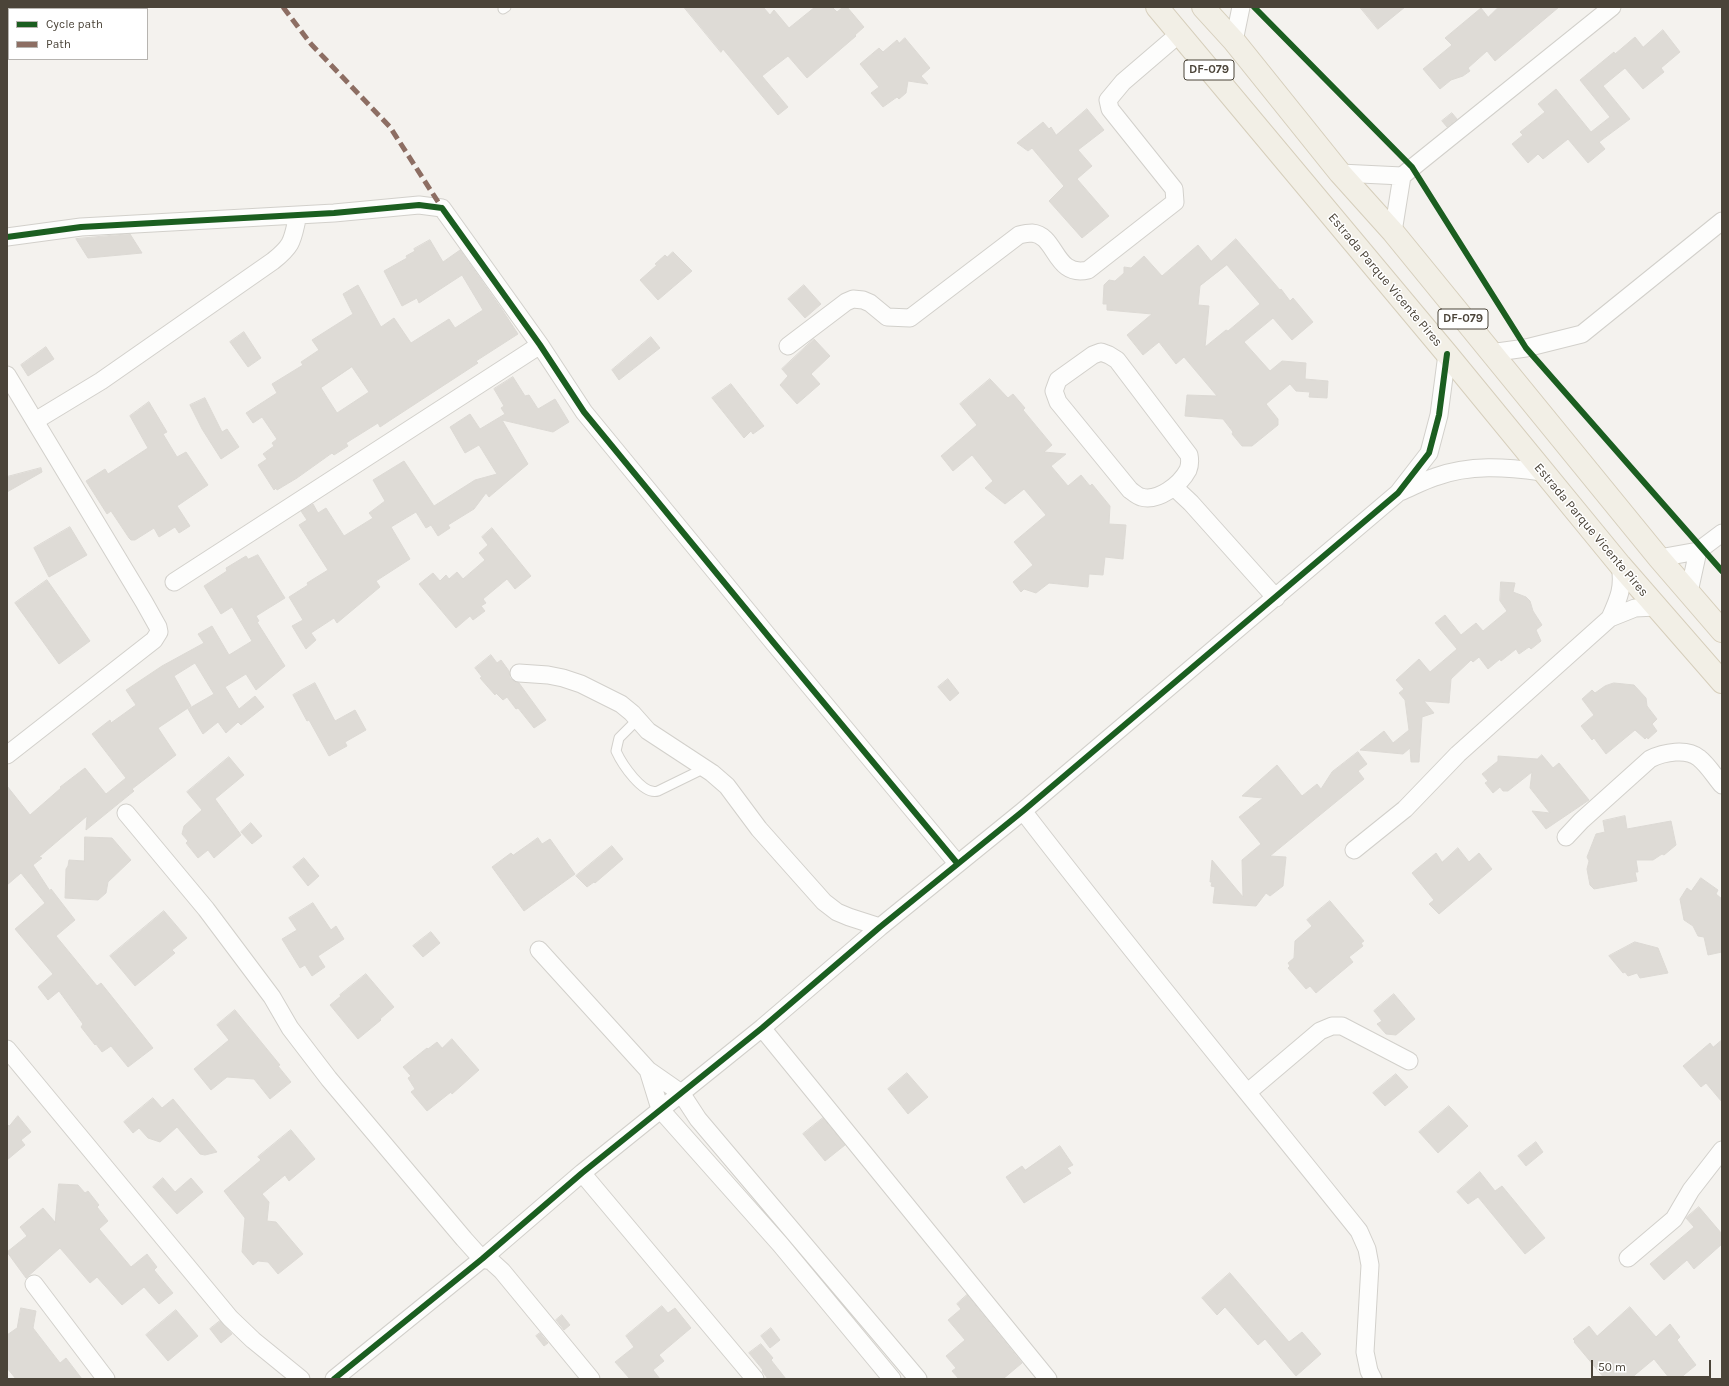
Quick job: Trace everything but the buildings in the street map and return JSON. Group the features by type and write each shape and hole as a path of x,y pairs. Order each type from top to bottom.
{"main road":[{"name":"Estrada Parque Vicente Pires","path":"1157,7 1447,354 1542,472 1620,565 1722,682"},
{"name":"DF-079","path":"1203,7 1234,41 1340,173 1393,232 1490,353 1659,558 1722,631"}],"street":[{"path":"1234,41 1241,7"},
{"path":"1340,173 1402,176 1612,7"},
{"path":"788,346 846,302 853,299 863,300 870,303 887,317 910,318 1019,235 1030,233 1035,234 1044,239 1067,268 1077,272 1088,270 1174,202 1174,189 1110,110 1108,100 1123,82 1179,34"},
{"path":"1393,232 1402,176"},
{"path":"7,237 81,227 334,213 418,205 442,208 540,345 574,400 592,423 957,863"},
{"path":"35,421 101,381 273,261 287,250 292,240 298,215"},
{"path":"1490,353 1526,348 1582,334 1722,221"},
{"path":"174,582 540,345"},
{"path":"1101,352 1117,360 1189,455 1190,462 1187,472 1174,487 1156,497 1149,498 1140,497 1130,490 1058,402 1054,391 1058,380 1093,355 1101,352"},
{"path":"334,1379 482,1258 660,1109 762,1028 880,926 1023,811 1398,493 1429,453 1439,415 1447,354"},
{"path":"7,375 144,602 158,627 159,632 154,640 7,754"},
{"path":"1398,493 1435,477 1462,470 1484,467 1515,468 1542,472"},
{"path":"1174,487 1191,503 1276,598"},
{"path":"1659,558 1698,551 1722,533"},
{"path":"1689,592 1698,551"},
{"path":"1610,618 1621,593 1623,579 1620,565"},
{"path":"1354,850 1405,809 1458,754 1610,618 1635,608 1656,607"},
{"path":"519,673 548,675 563,678 581,684 621,704 638,719 648,731 712,773 727,786 759,829 824,902 838,912 849,917 880,926"},
{"path":"1566,837 1580,821 1650,758 1664,753 1682,752 1700,758 1722,786"},
{"path":"1023,811 1103,915 1248,1092 1359,1231 1367,1249 1370,1265 1365,1352 1369,1371 1373,1379"},
{"path":"126,813 206,909 272,997 290,1028 329,1079 482,1258 491,1262 502,1271 591,1379"},
{"path":"539,950 648,1070 681,1093 698,1120 918,1379"},
{"path":"1248,1092 1320,1031 1332,1026 1342,1026 1348,1028 1375,1044 1409,1061"},
{"path":"762,1028 1043,1378"},
{"path":"7,1049 230,1318 253,1340 301,1379"},
{"path":"648,1070 660,1109 780,1244 890,1375 902,1360"},
{"path":"1628,1258 1674,1219 1691,1190 1722,1150"},
{"path":"582,1173 755,1379"},
{"path":"780,1244 794,1232"},
{"path":"34,1284 106,1379"},
{"path":"832,1307 847,1294"}],"lane":[{"path":"638,719 619,738 616,751 635,780 647,790 654,793 704,768"}],"marked path":[{"path":"283,7 311,44 390,127 442,208"}],"cycle path":[{"path":"1254,7 1412,167 1526,348 1722,571"},
{"path":"7,237 81,227 334,213 419,205 442,208 540,345 584,412 957,863"},
{"path":"334,1379 482,1259 582,1173 762,1028 880,927 1023,811 1398,493 1429,453 1439,415 1447,354"}]}
